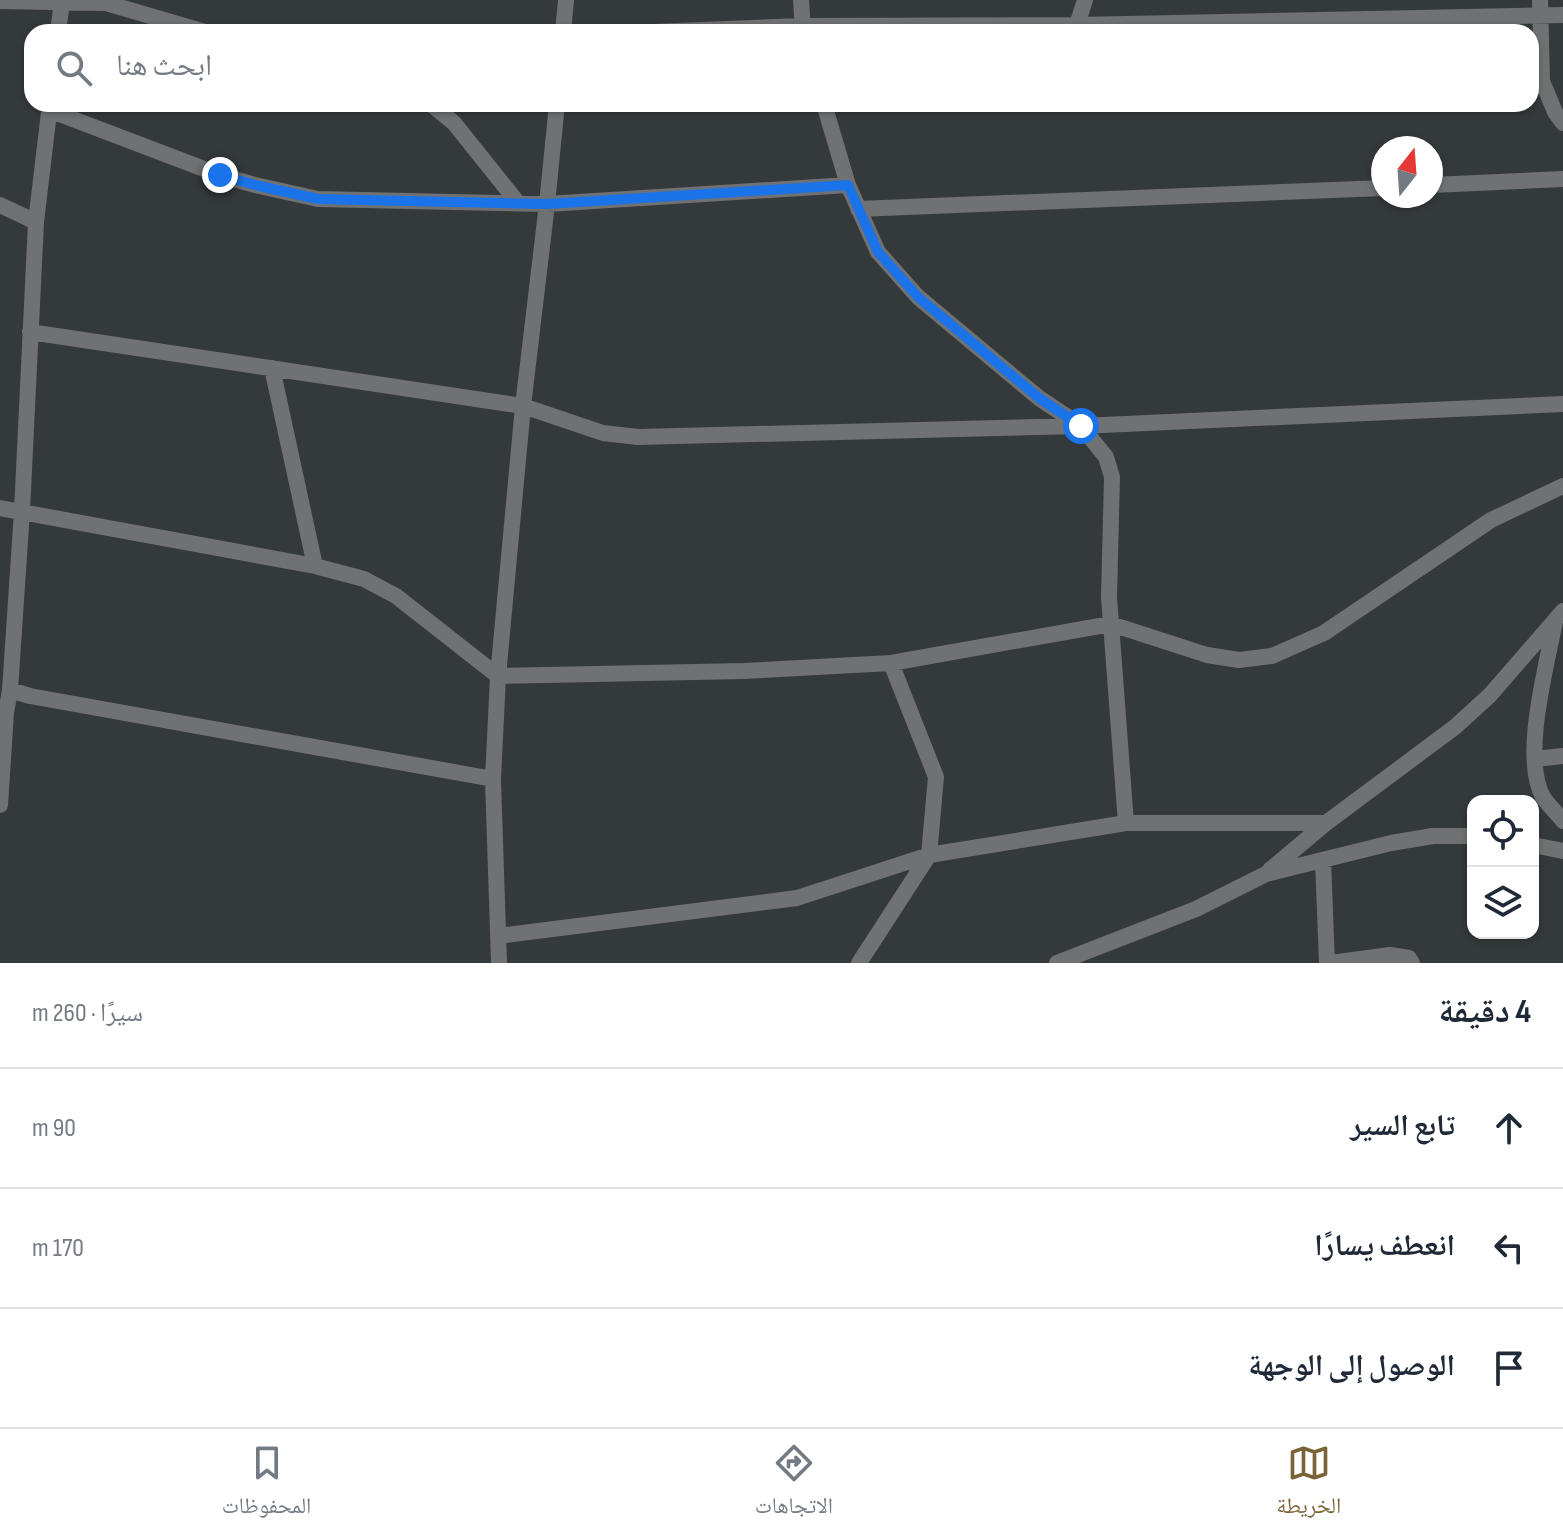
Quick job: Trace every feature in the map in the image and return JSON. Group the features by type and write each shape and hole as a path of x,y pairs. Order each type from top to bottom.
{"street":[{"path":"564,24 566,0"},
{"path":"801,0 802,24"},
{"path":"1077,24 1085,0"},
{"path":"0,1 106,2 179,24"},
{"path":"59,24 62,2"},
{"path":"1104,24 1540,8 1563,15"},
{"path":"1540,8 1542,81 1563,123"},
{"path":"0,805 3,710 10,690 22,511 36,222 48,112"},
{"path":"62,112 220,175 318,199 547,204 848,185"},
{"path":"441,112 454,123 518,203"},
{"path":"499,963 493,779 498,676 523,406 556,112"},
{"path":"826,112 848,185 878,252 918,297 1039,398 1081,426 1106,457 1112,477 1109,597 1126,823"},
{"path":"1443,184 1563,179"},
{"path":"858,209 1371,188"},
{"path":"0,205 36,222"},
{"path":"30,332 523,406 603,433 638,437 1081,426 1563,404"},
{"path":"272,368 315,566"},
{"path":"0,508 315,566 364,579 396,596 498,676 744,671 891,663 1111,624 1207,655 1239,660 1272,656 1324,633 1491,520 1563,486"},
{"path":"1563,601 1536,725 1534,770 1543,797 1563,821"},
{"path":"1266,874 1326,823 1455,727 1490,695 1559,614"},
{"path":"859,963 929,855 936,777 891,663"},
{"path":"10,690 493,779"},
{"path":"1535,759 1563,756"},
{"path":"498,936 797,898 929,855 1126,823 1326,823"},
{"path":"1057,963 1075,959 1196,909 1266,874 1391,843 1433,836 1467,836"},
{"path":"1539,846 1563,851"},
{"path":"1323,860 1329,963 1390,955 1409,958 1412,963"}],"route":[{"path":"220,175 318,199 547,204 848,185 878,252 918,297 1039,398 1081,426"}]}
